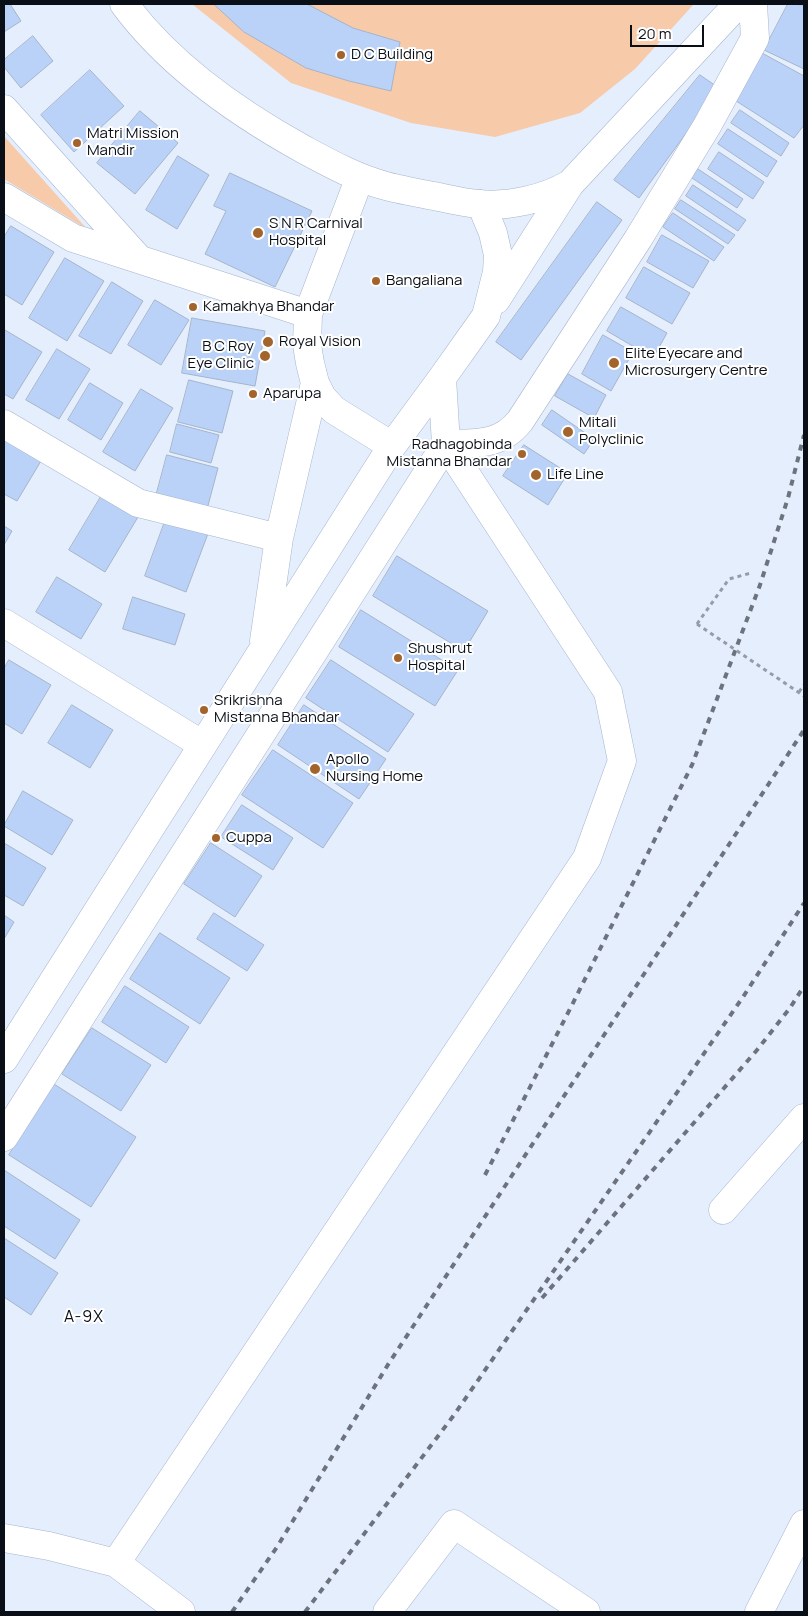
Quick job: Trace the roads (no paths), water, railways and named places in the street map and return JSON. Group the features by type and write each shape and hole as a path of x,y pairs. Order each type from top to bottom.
{"street":[{"path":"124,4 184,69 260,125 331,164 360,177 386,186 481,204 542,198 556,193 570,184"},
{"path":"4,1059 392,446 486,316 570,184 738,4"},
{"path":"446,444 487,442 501,438 514,430 638,239 708,126 755,38 753,4"},
{"path":"4,108 139,260"},
{"path":"360,177 308,314 307,345 315,383 322,397 334,410 392,446"},
{"path":"4,197 73,238 308,314"},
{"path":"481,204 493,234 498,255 497,272 486,316"},
{"path":"116,1563 587,858 622,761 608,692 446,444 442,378"},
{"path":"262,653 279,538 315,383"},
{"path":"4,424 138,502 279,538"},
{"path":"4,1137 446,444"},
{"path":"4,623 203,745"},
{"path":"723,1210 804,1118"},
{"path":"387,1612 454,1524 586,1612"},
{"path":"759,1612 804,1524"},
{"path":"4,1538 49,1546 116,1563 181,1612"}],"railway":[{"path":"485,1175 692,765 760,585 788,498 804,435"},
{"path":"232,1612 277,1547 389,1363 804,730"},
{"path":"305,1612 454,1415 743,997 804,903"},
{"path":"542,1298 757,1050 790,1008 804,986"}],"place":[{"name":"D C Building","path":"341,55"},
{"name":"Matri Mission Mandir","path":"77,143"},
{"name":"S N R Carnival Hospital","path":"258,233"},
{"name":"Bangaliana","path":"376,281"},
{"name":"Kamakhya Bhandar","path":"193,307"},
{"name":"Royal Vision","path":"268,342"},
{"name":"B C Roy Eye Clinic","path":"265,356"},
{"name":"Elite Eyecare and Microsurgery Centre","path":"614,363"},
{"name":"Aparupa","path":"253,394"},
{"name":"Mitali Polyclinic","path":"568,432"},
{"name":"Radhagobinda Mistanna Bhandar","path":"522,454"},
{"name":"Life Line","path":"536,475"},
{"name":"Shushrut Hospital","path":"398,658"},
{"name":"Srikrishna Mistanna Bhandar","path":"204,710"},
{"name":"Apollo Nursing Home","path":"315,769"},
{"name":"Cuppa","path":"216,838"}],"district":[{"name":"A-9X","path":"84,1318"}]}
